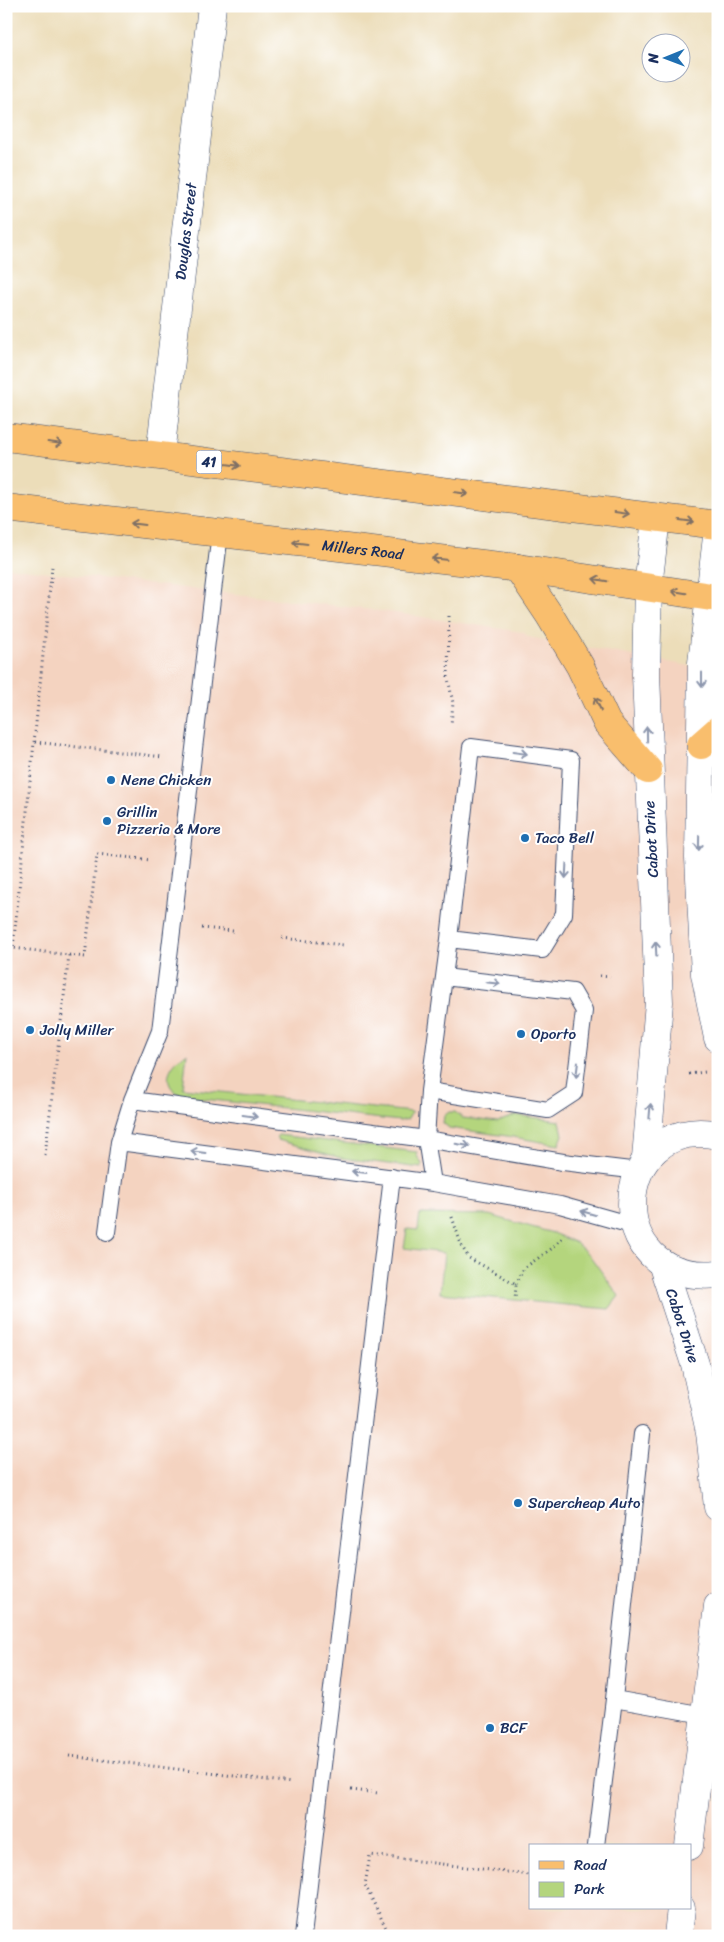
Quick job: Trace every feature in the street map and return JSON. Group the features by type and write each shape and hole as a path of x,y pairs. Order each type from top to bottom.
{"main road":[{"name":"41","path":"6,436 718,527"},
{"name":"Millers Road","path":"6,508 518,568 714,597"},
{"path":"518,568 580,666 607,723 648,770"}],"street":[{"name":"Douglas Street","path":"160,456 212,6"},
{"name":"Cabot Drive","path":"635,1226 631,1208 633,1189 642,1165 659,1002 648,770 646,674 648,588 656,518"},
{"path":"718,527 714,597 702,663 710,737 699,858 705,964 718,1038"},
{"path":"642,1165 662,1144 683,1135 705,1132 718,1135"},
{"path":"635,1226 646,1247 662,1263 680,1272 699,1275 718,1274"},
{"name":"Cabot Drive","path":"662,1263 695,1364 710,1432 718,1507"},
{"path":"689,1844 718,1606"},
{"path":"678,1936 681,1910"}],"lane":[{"path":"107,1232 119,1142 132,1100 160,1031 220,534"},
{"path":"433,1183 426,1139 429,1091 472,747 571,760 564,914 542,950 449,940"},
{"path":"429,1091 548,1110 574,1093 584,1011 573,992 444,978"},
{"path":"132,1100 426,1139 563,1162 642,1165"},
{"path":"119,1142 392,1176 560,1205 635,1226"},
{"path":"303,1936 392,1176"},
{"path":"596,1844 614,1699 642,1434"},
{"path":"614,1699 704,1715"}],"path":[{"path":"52,567 13,948 85,957 97,854 152,860 153,851"},
{"path":"35,742 164,757 163,767"},
{"path":"196,928 233,931"},
{"path":"282,938 343,945"},
{"path":"45,1155 69,955"},
{"path":"686,1074 710,1071"},
{"path":"451,1216 462,1247 469,1258 516,1284"},
{"path":"515,1300 516,1284 524,1268 554,1247 567,1232"},
{"path":"69,1756 295,1784"},
{"path":"346,1789 378,1793"},
{"path":"390,1936 365,1885 370,1855 529,1875"}],"shaded area":[{"path":"6,567 390,612 523,632 528,637 718,671 718,1936 6,1936"}],"green space":[{"path":"187,1053 183,1088 412,1112 408,1119 400,1121 186,1097 177,1093 172,1088 168,1076 174,1064"},
{"path":"449,1112 455,1112 463,1118 498,1122 516,1115 560,1121 563,1135 559,1145 449,1128 443,1123 444,1116"},
{"path":"278,1135 417,1152 417,1156 422,1164 421,1168 341,1158 278,1140 276,1137"},
{"path":"420,1214 489,1215 553,1233 576,1243 590,1256 619,1296 609,1309 440,1293 444,1253 404,1248 407,1229 418,1230"}],"place":[{"name":"Nene Chicken","path":"111,780"},
{"name":"Grillin Pizzeria & More","path":"107,821"},
{"name":"Taco Bell","path":"525,838"},
{"name":"Jolly Miller","path":"30,1030"},
{"name":"Oporto","path":"521,1034"},
{"name":"Supercheap Auto","path":"518,1503"},
{"name":"BCF","path":"490,1728"}]}
